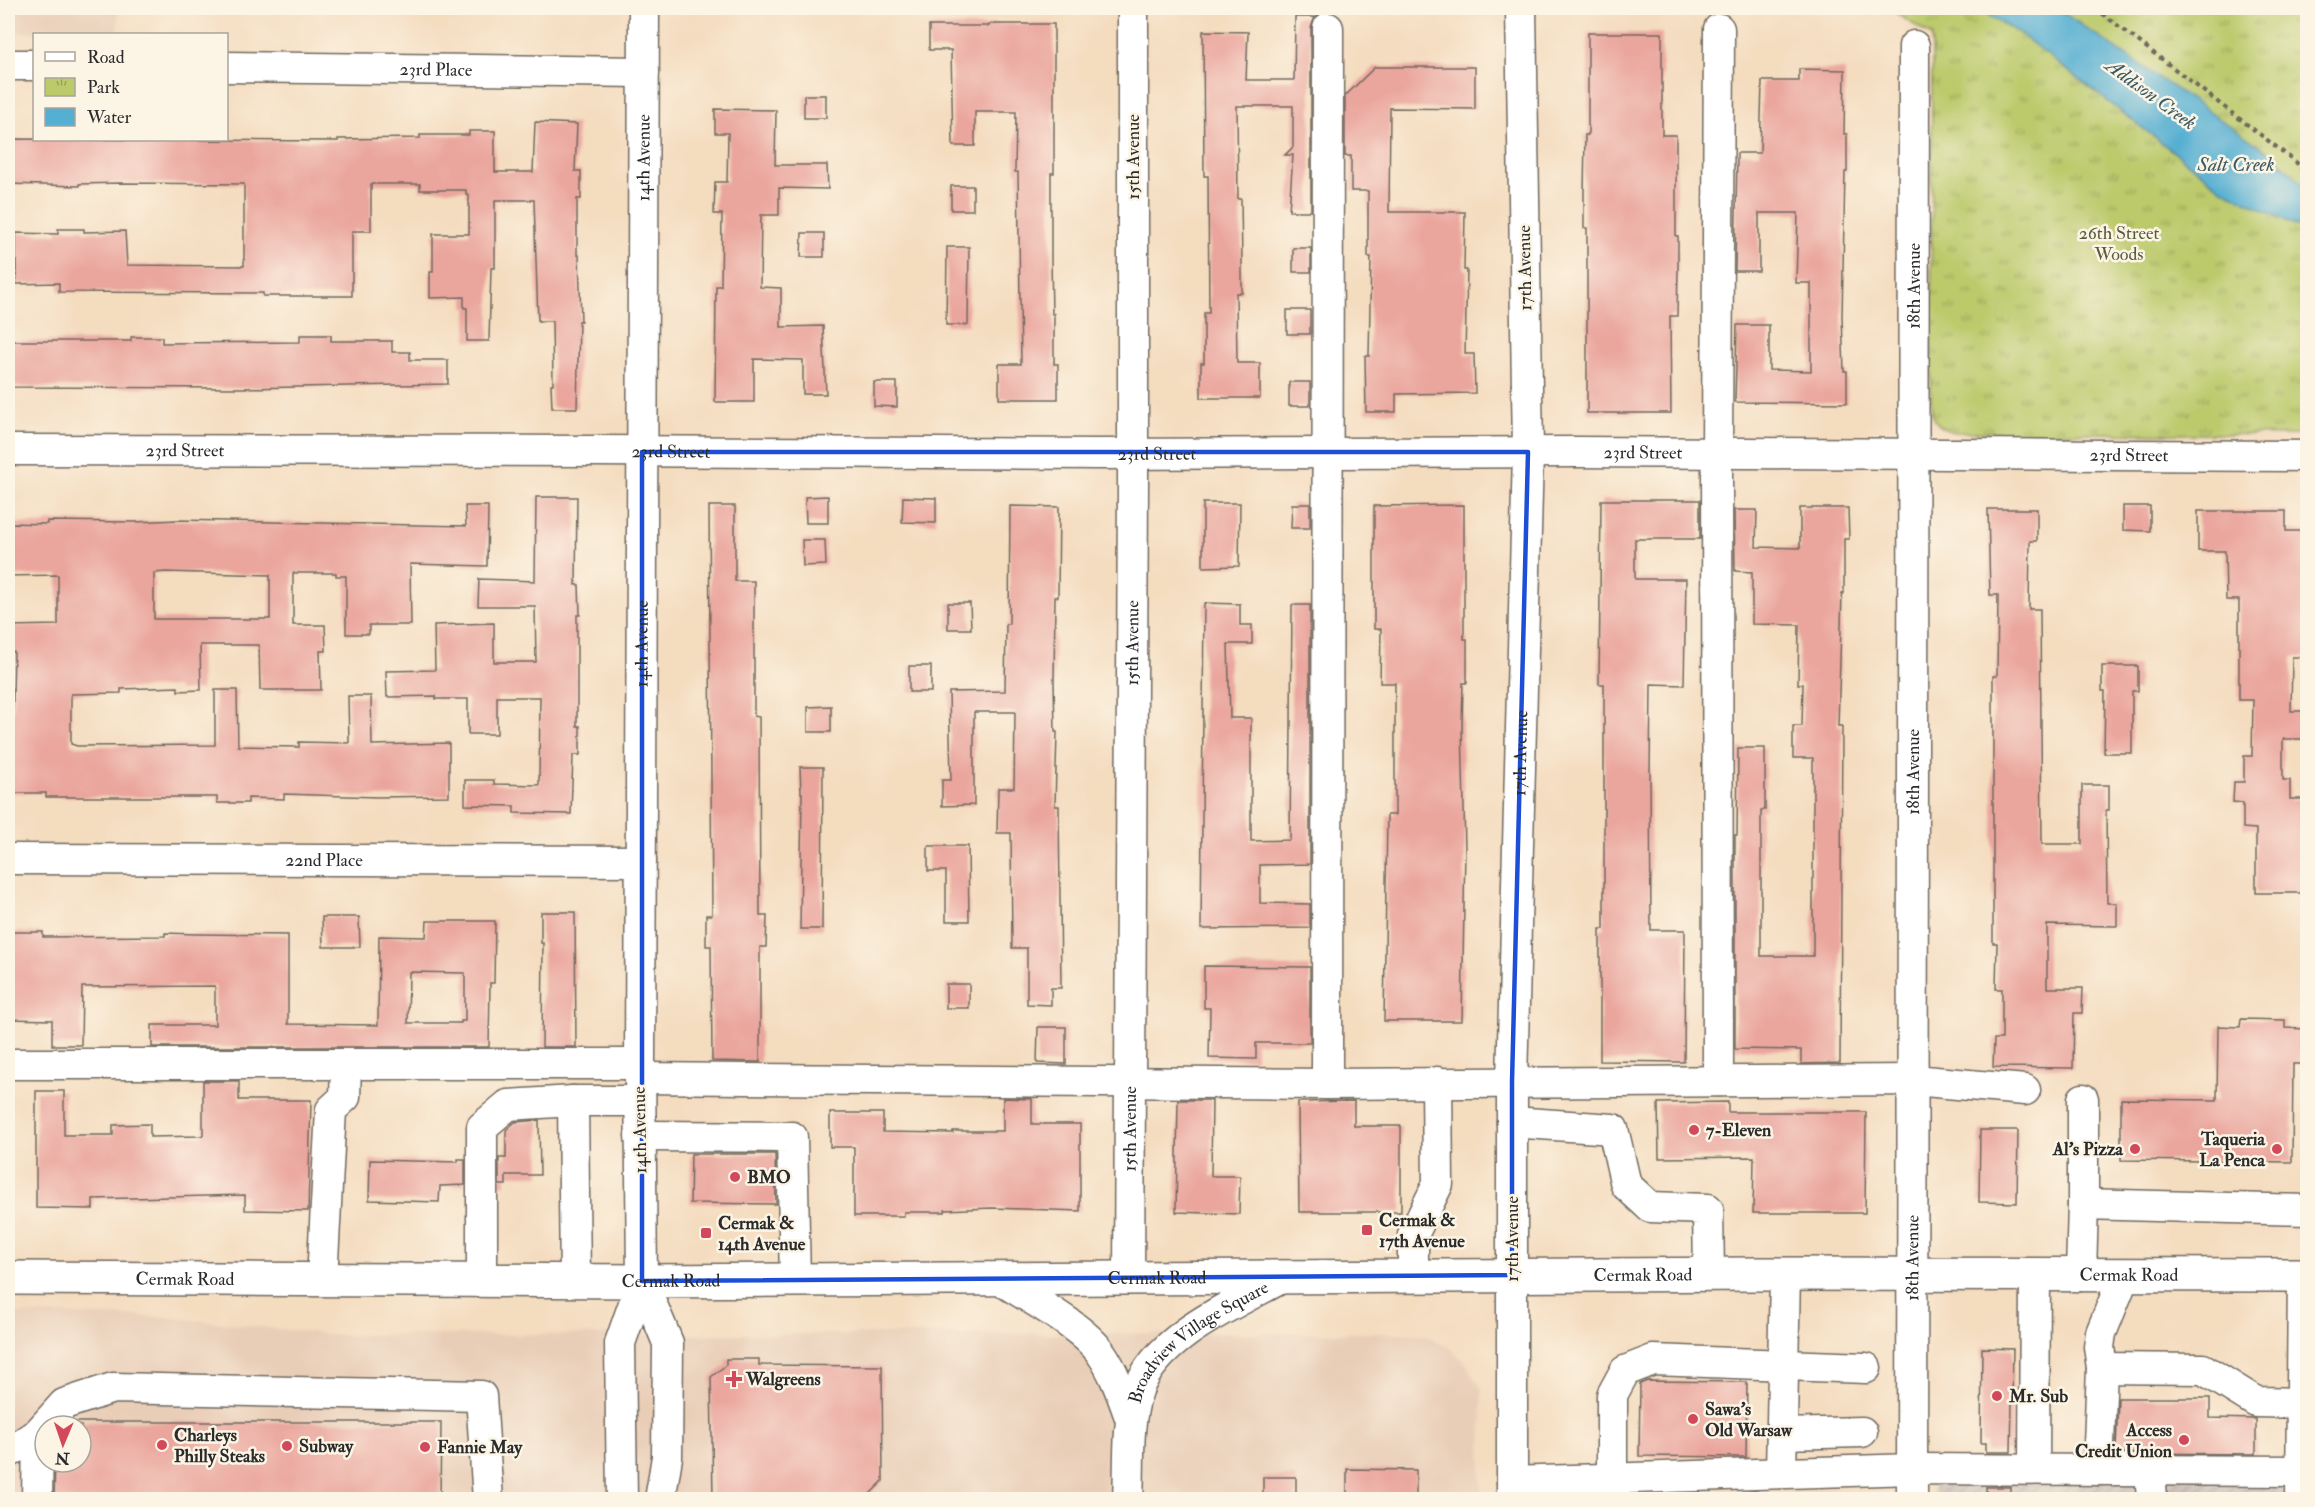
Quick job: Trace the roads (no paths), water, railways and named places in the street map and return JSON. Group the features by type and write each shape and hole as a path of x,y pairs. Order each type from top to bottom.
{"main road":[{"name":"Cermak Road","path":"8,1278 795,1281 1512,1275 2305,1275"}],"street":[{"name":"14th Avenue","path":"642,1281 640,1081 644,8"},
{"name":"15th Avenue","path":"1129,1279 1133,8"},
{"name":"17th Avenue","path":"1512,1491 1512,1082 1528,452 1521,8"},
{"path":"1327,1084 1328,28"},
{"path":"1718,1081 1719,29"},
{"name":"18th Avenue","path":"1912,1500 1914,46"},
{"path":"8,65 33,65"},
{"name":"23rd Place","path":"228,67 644,72"},
{"name":"23rd Street","path":"8,450 1133,454 1528,452 2307,456"},
{"name":"22nd Place","path":"8,859 642,861"},
{"path":"8,1064 346,1064 640,1081 1327,1084 1913,1080 2025,1090"},
{"path":"322,1280 331,1110 345,1097 346,1064"},
{"path":"482,1281 482,1127 508,1105 573,1101 640,1081"},
{"path":"1413,1276 1413,1235 1438,1184 1437,1082"},
{"path":"2081,1274 2083,1099"},
{"path":"573,1101 575,1281"},
{"path":"1512,1122 1613,1129 1626,1185 1650,1207 1708,1209 1709,1275"},
{"path":"640,1136 792,1137 795,1281"},
{"path":"2083,1204 2307,1210"},
{"path":"1781,1473 1785,1274"},
{"path":"2034,1469 2035,1274"},
{"path":"2097,1470 2102,1368 2099,1347 2101,1333 2126,1274"},
{"path":"1512,1491 1678,1488 1781,1473 1913,1468 2150,1470 2302,1485 2305,1275"},
{"name":"Broadview Village Square","path":"1128,1500 1131,1420 1137,1392 1146,1371 1161,1354 1194,1327 1282,1277"},
{"name":"Broadview Village Square","path":"1001,1280 1071,1326 1101,1352 1118,1384 1131,1420"},
{"path":"622,1500 620,1343 642,1281"},
{"path":"642,1281 668,1343 667,1457 660,1500"},
{"path":"1612,1489 1612,1395 1625,1371 1653,1360 1866,1368"},
{"path":"2102,1368 2203,1369 2256,1402 2302,1403"},
{"path":"55,1414 64,1404 113,1388 481,1396 488,1500"},
{"path":"8,1423 33,1431"},
{"path":"1782,1434 1862,1432"},
{"path":"8,1453 33,1436"},
{"path":"2150,1470 2152,1500"},
{"path":"37,1474 37,1500"}],"water":[{"name":"Salt Creek","path":"1976,8 2056,8 2273,155 2307,188 2307,231 2222,189 2020,34"}],"place":[{"name":"7-Eleven","path":"1694,1130"},
{"name":"Al's Pizza","path":"2135,1149"},
{"name":"Taqueria La Penca","path":"2277,1149"},
{"name":"BMO","path":"735,1177"},
{"name":"Cermak & 17th Avenue","path":"1367,1230"},
{"name":"Cermak & 14th Avenue","path":"706,1233"},
{"name":"Walgreens","path":"734,1379"},
{"name":"Mr. Sub","path":"1997,1396"},
{"name":"Sawa's Old Warsaw","path":"1693,1419"},
{"name":"Access Credit Union","path":"2184,1440"},
{"name":"Charleys Philly Steaks","path":"162,1445"},
{"name":"Subway","path":"287,1446"},
{"name":"Fannie May","path":"425,1447"}],"water label":[{"name":"Addison Creek","path":"2151,94"}],"park label":[{"name":"26th Street Woods","path":"2119,243"}]}
